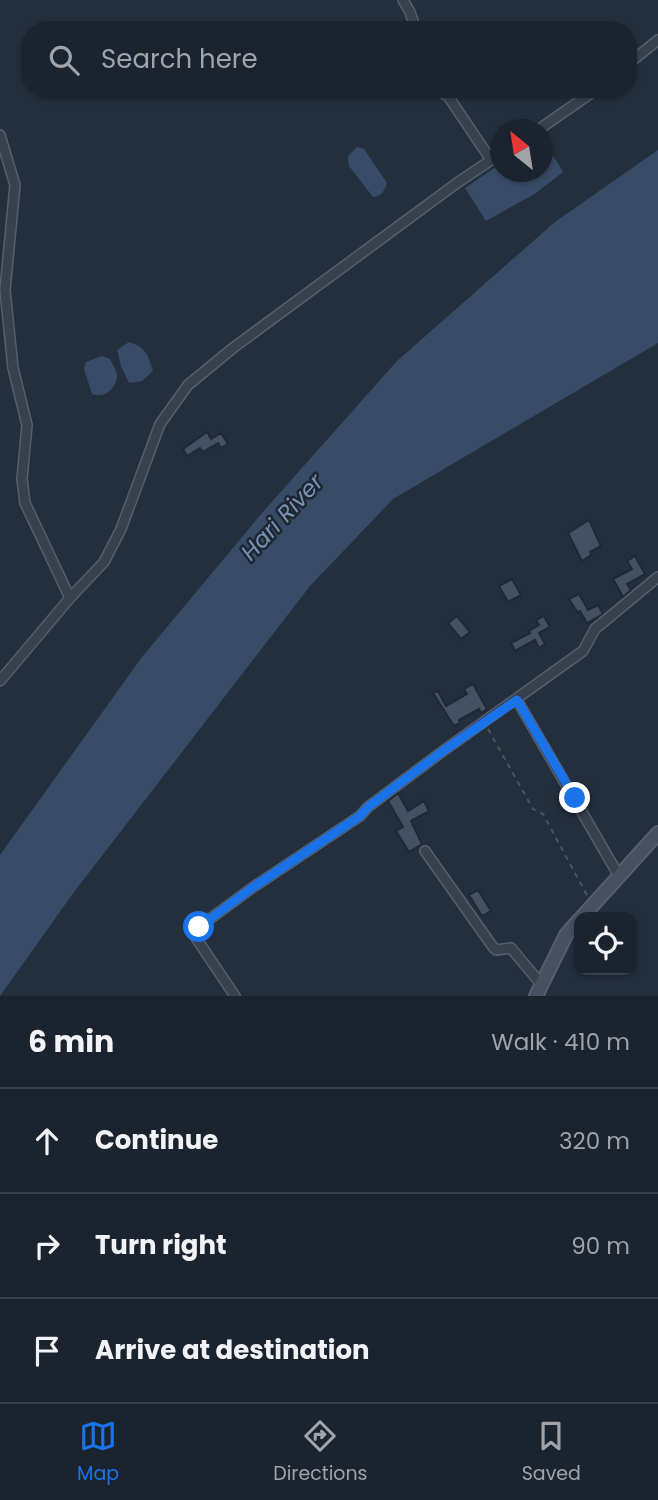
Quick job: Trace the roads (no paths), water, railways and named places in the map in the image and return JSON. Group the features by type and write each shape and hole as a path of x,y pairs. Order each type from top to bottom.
{"main road":[{"path":"587,912 658,834"},
{"path":"538,990 566,935 574,926"}],"street":[{"path":"403,0 413,21"},
{"path":"637,57 658,40"},
{"path":"449,98 490,159"},
{"path":"553,119 584,98"},
{"path":"0,135 15,186 5,290 12,368 27,425 22,479 25,503 70,598"},
{"path":"0,681 104,562 121,529 160,424 188,385 233,348 490,161"},
{"path":"235,996 194,936 199,927 360,816 401,782 583,652 594,629 658,578"},
{"path":"517,700 619,876"},
{"path":"425,851 493,947 496,950 511,948 538,990"}],"water":[{"path":"357,147 364,149 387,183 379,196 373,197 349,166 348,156"},
{"name":"Hari River","path":"658,150 658,343 393,499 310,586 74,892 0,996 0,855 142,657 262,513 397,361 555,222"},
{"path":"553,155 563,172 553,180"},
{"path":"490,171 490,182 550,182 486,221 465,188"},
{"path":"129,342 143,349 153,371 142,381 129,383 121,366 117,350"},
{"path":"102,356 110,359 117,376 109,392 96,395 92,394 84,369 86,362"}]}
